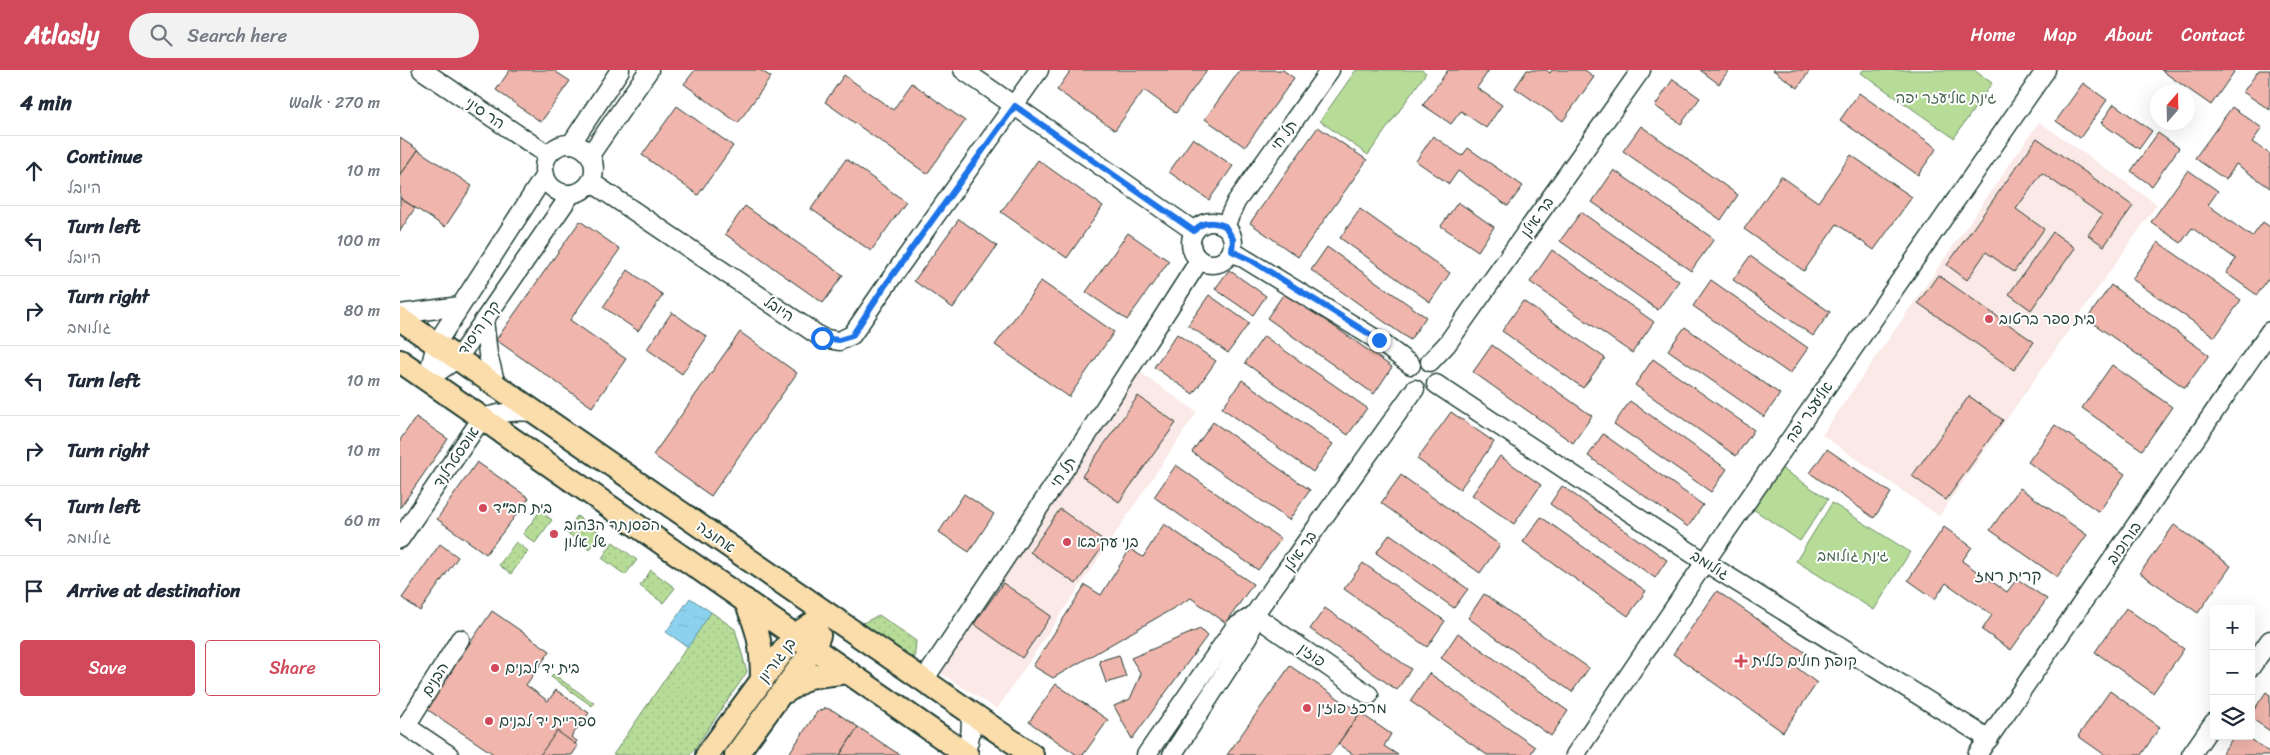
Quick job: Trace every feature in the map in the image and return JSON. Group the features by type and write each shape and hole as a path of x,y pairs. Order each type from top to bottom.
{"main road":[{"name":"אחוזה","path":"400,319 1032,755"},
{"path":"400,361 965,755"},
{"path":"745,600 758,634 762,651 762,681"},
{"name":"בן גוריון","path":"707,755 795,635 827,614"},
{"name":"בן גוריון","path":"736,755 814,648 827,614"},
{"path":"780,695 808,678 848,672"}],"street":[{"name":"הר סיני","path":"422,70 548,156"},
{"path":"571,144 620,70"},
{"path":"590,155 649,70"},
{"path":"963,70 1194,231"},
{"name":"היובל","path":"590,182 822,338 839,340 852,336 884,287 1039,70"},
{"name":"תל חי","path":"1225,226 1236,202 1330,70"},
{"name":"בר אילן","path":"1430,362 1448,344 1641,70"},
{"name":"אליעזר יפה","path":"1575,755 1705,562 2046,70"},
{"path":"571,144 585,149 590,155 594,169 590,182 585,188 571,194 557,191 547,182 544,168 548,156 558,146 571,144"},
{"name":"קרן היסוד","path":"427,380 436,344 545,175"},
{"name":"קרן היסוד","path":"427,380 458,358 571,194"},
{"path":"1210,222 1225,226 1233,239 1232,251 1226,260 1220,264 1206,264 1199,261 1191,250 1190,242 1194,231 1203,224 1210,222"},
{"path":"1232,251 1251,260 1379,340 1412,365"},
{"name":"תל חי","path":"924,680 1083,441 1199,261"},
{"path":"400,314 460,306"},
{"path":"484,320 488,354 496,385"},
{"name":"בורוכוב","path":"1977,755 2270,331"},
{"path":"1418,361 1430,362 1434,365 1438,374 1436,384 1428,390 1415,389 1407,375 1412,365 1418,361"},
{"name":"גולומב","path":"1436,384 1705,562 1988,739"},
{"name":"בר אילן","path":"1172,755 1249,636 1254,615 1415,389"},
{"name":"אופסטרלנד","path":"400,539 482,418 508,412 534,412"},
{"name":"בר אילן","path":"1146,755 1235,627 1254,615"},
{"name":"פוזין","path":"1254,615 1369,695"},
{"name":"הבנים","path":"449,755 406,726 460,640"},
{"path":"2255,661 2270,640"},
{"path":"965,755 972,725 970,712"},
{"path":"2191,755 2210,728"}],"shaded area":[{"name":"בית ספר ברטוב","path":"2039,122 2157,204 1939,516 1822,435"},
{"name":"בני עקיבא","path":"1138,371 1197,412 997,709 937,671"}],"green space":[{"path":"1356,70 1422,70 1426,73 1368,155 1320,121"},
{"name":"גינת אליעזר יפה","path":"1863,70 1974,70 1992,83 1954,138 1861,73"},
{"path":"1781,468 1828,499 1800,541 1753,509"},
{"name":"גינת גולומב","path":"1832,503 1910,552 1874,610 1796,561"},
{"path":"540,511 552,520 535,543 523,534"},
{"path":"577,516 601,534 589,549 566,532"},
{"path":"516,542 528,551 511,574 499,565"},
{"path":"613,542 637,560 625,575 602,558"},
{"path":"651,570 675,588 663,603 640,586"},
{"path":"711,612 735,629 747,672 690,755 613,755"},
{"path":"879,615 916,641 914,662 861,624"},
{"path":"553,674 594,703 592,706 551,677"}],"water":[{"path":"690,598 711,612 688,647 666,632"}],"building":[{"path":"510,70 553,70 570,81 541,122 496,90"},
{"path":"695,70 760,70 771,77 738,123 684,84"},
{"path":"1071,70 1207,70 1176,113 1144,90 1115,130 1057,90"},
{"path":"1240,70 1283,70 1294,78 1245,147 1205,119"},
{"path":"1448,70 1489,70 1477,88 1502,105 1486,128 1461,111 1451,124 1423,105"},
{"path":"1527,70 1546,70 1550,73 1552,70 1585,70 1594,77 1563,121 1515,88"},
{"path":"1700,70 1729,70 1719,84"},
{"path":"1773,70 1810,70 1798,88"},
{"path":"2161,70 2231,70 2234,72 2211,105 2195,94 2195,85 2182,85"},
{"path":"2259,70 2270,70 2270,110 2243,92"},
{"path":"844,75 893,110 912,83 965,121 927,174 825,102"},
{"path":"1673,79 1700,98 1681,124 1655,106"},
{"path":"2083,83 2107,100 2080,138 2056,121"},
{"path":"1859,93 1937,148 1918,175 1840,120"},
{"path":"2114,104 2152,131 2139,149 2101,123"},
{"path":"677,106 733,146 698,195 642,155"},
{"path":"2232,107 2262,128 2252,142 2270,154 2270,188 2236,164 2226,180 2195,158"},
{"path":"1641,126 1738,195 1721,220 1623,151"},
{"path":"1318,127 1367,160 1298,257 1250,223"},
{"path":"2158,133 2179,148 2152,186 2131,171"},
{"path":"1433,136 1462,156 1468,148 1523,186 1508,206 1458,171 1449,184 1416,161"},
{"path":"400,138 418,150 400,176"},
{"path":"1193,138 1233,166 1209,200 1169,172"},
{"path":"2037,138 2133,206 2104,246 2088,235 2102,215 2042,173 2016,209 2044,229 2014,272 1986,252 1967,280 1947,265"},
{"path":"418,150 472,186 445,227 400,198 400,176"},
{"path":"1851,155 1912,197 1874,250 1837,224 1804,271 1744,229 1781,176 1818,202"},
{"path":"846,159 906,202 871,251 811,209"},
{"path":"1038,160 1103,206 1067,258 1001,212"},
{"path":"1614,170 1714,239 1691,271 1592,202"},
{"path":"2188,170 2218,191 2208,205 2252,237 2263,222 2270,227 2270,276 2257,295 2226,273 2236,259 2192,228 2181,243 2151,222"},
{"path":"400,198 415,208 400,231"},
{"path":"1458,202 1494,227 1478,251 1441,226"},
{"path":"745,206 843,275 823,303 725,234"},
{"path":"1360,209 1450,273 1430,302 1340,238"},
{"path":"1581,212 1679,281 1658,310 1560,241"},
{"path":"959,219 997,246 953,308 914,281"},
{"path":"580,221 620,249 570,320 626,359 592,407 496,340"},
{"path":"2053,232 2075,248 2031,310 2009,294"},
{"path":"1128,233 1169,261 1127,320 1086,292"},
{"path":"2158,242 2241,300 2215,337 2132,279"},
{"path":"1327,247 1426,317 1410,340 1311,270"},
{"path":"1552,250 1654,322 1632,353 1530,282"},
{"path":"1750,256 1830,312 1813,336 1733,280"},
{"path":"628,270 663,295 638,331 603,307"},
{"path":"1229,270 1266,296 1253,315 1215,289"},
{"path":"1938,275 2034,342 2014,370 1918,303"},
{"path":"1711,280 1808,348 1790,374 1693,306"},
{"path":"1041,281 1114,332 1069,397 995,345"},
{"path":"2111,285 2209,355 2185,388 2087,319"},
{"path":"1285,292 1392,367 1374,394 1267,318"},
{"path":"1209,295 1249,323 1228,353 1188,325"},
{"path":"1523,301 1605,358 1583,388 1502,331"},
{"path":"672,312 707,337 682,374 647,349"},
{"path":"1685,327 1780,394 1764,417 1668,350"},
{"path":"740,332 797,373 711,496 653,455"},
{"path":"1177,334 1216,361 1193,394 1154,367"},
{"path":"1264,336 1367,408 1348,435 1245,363"},
{"path":"1492,345 1592,416 1573,443 1473,372"},
{"path":"1653,359 1754,430 1736,456 1635,385"},
{"path":"2112,365 2172,407 2142,450 2082,408"},
{"path":"1242,380 1333,444 1313,472 1222,408"},
{"path":"1138,396 1176,423 1119,502 1082,476"},
{"path":"1969,396 2003,420 1946,500 1912,476"},
{"path":"1630,401 1727,469 1711,492 1614,424"},
{"path":"1451,412 1494,442 1460,489 1417,459"},
{"path":"416,417 448,439 400,508 400,440"},
{"path":"1213,422 1310,490 1289,520 1192,452"},
{"path":"2055,425 2125,474 2099,512 2028,462"},
{"path":"1603,434 1703,505 1688,527 1588,456"},
{"path":"1827,449 1891,493 1874,518 1810,473"},
{"path":"1500,456 1541,485 1514,524 1472,495"},
{"name":"בית חב\"ד","path":"477,462 529,498 486,554 437,519"},
{"path":"1176,465 1281,539 1258,570 1154,497"},
{"path":"1401,475 1500,545 1480,573 1381,503"},
{"path":"1562,486 1667,560 1655,578 1550,504"},
{"path":"2020,488 2087,535 2057,577 1990,530"},
{"path":"964,494 994,514 969,552 939,532"},
{"path":"1060,509 1106,542 1076,584 1030,552"},
{"path":"1541,517 1646,591 1628,616 1523,542"},
{"path":"1164,524 1253,584 1226,623 1191,598 1053,678 1033,666 1085,585 1101,595 1130,549 1143,557"},
{"path":"2174,525 2231,566 2198,613 2140,573"},
{"path":"1944,527 1972,547 1962,561 2007,592 2017,579 2047,599 2011,650 1982,630 1992,615 1946,583 1935,599 1908,580"},
{"path":"1390,534 1468,589 1454,608 1376,553"},
{"path":"440,544 458,557 420,611 402,598"},
{"path":"1363,563 1445,621 1427,647 1344,589"},
{"path":"1003,583 1051,616 1022,658 974,624"},
{"name":"קופת חולים כללית","path":"1717,591 1806,653 1796,667 1817,683 1783,732 1673,654"},
{"path":"1484,594 1589,668 1572,692 1468,618"},
{"path":"1325,608 1411,669 1397,690 1310,629"},
{"path":"2126,608 2184,649 2153,693 2095,652"},
{"name":"בית יד לבנים","path":"492,611 550,651 526,685 548,701 556,690 589,713 571,737 577,741 567,755 529,755 526,753 524,755 495,755 425,708"},
{"path":"1200,629 1207,636 1132,739 1114,706 1130,699 1141,674 1131,658"},
{"path":"1458,633 1568,711 1551,736 1441,658"},
{"path":"1119,655 1126,677 1106,683 1099,661"},
{"name":"מרכז פוזין","path":"1290,666 1360,713 1330,755 1227,755"},
{"path":"1429,673 1535,747 1530,755 1487,755 1410,701"},
{"path":"1056,684 1108,720 1083,755 1077,755 1029,722"},
{"path":"2110,691 2160,727 2141,755 2105,755 2078,736"},
{"path":"2266,692 2270,695 2270,731 2255,721 2255,708"},
{"path":"826,708 834,711 858,727 840,755 788,755 817,712"},
{"path":"1360,713 1391,734 1384,746 1398,755 1354,755 1338,744"},
{"path":"858,727 900,755 840,755"},
{"path":"557,731 578,746 572,755 540,755"},
{"path":"2231,740 2252,740 2270,753 2270,755 2221,755"}],"place":[{"name":"בית ספר ברטוב","path":"1989,319"},
{"name":"בית חב\"ד","path":"483,508"},
{"name":"הפסנתר הצהוב של אלון","path":"554,534"},
{"name":"בני עקיבא","path":"1067,542"},
{"name":"קופת חולים כללית","path":"1741,661"},
{"name":"בית יד לבנים","path":"495,668"},
{"name":"מרכז פוזין","path":"1307,708"},
{"name":"ספריית יד לבנים","path":"489,721"}],"district":[{"name":"קרית רמז","path":"2008,575"}],"route":[{"path":"822,338 839,340 852,336 884,287 1015,106 1194,231 1203,224 1210,222 1225,226 1233,239 1232,251 1251,260 1379,340"}]}
